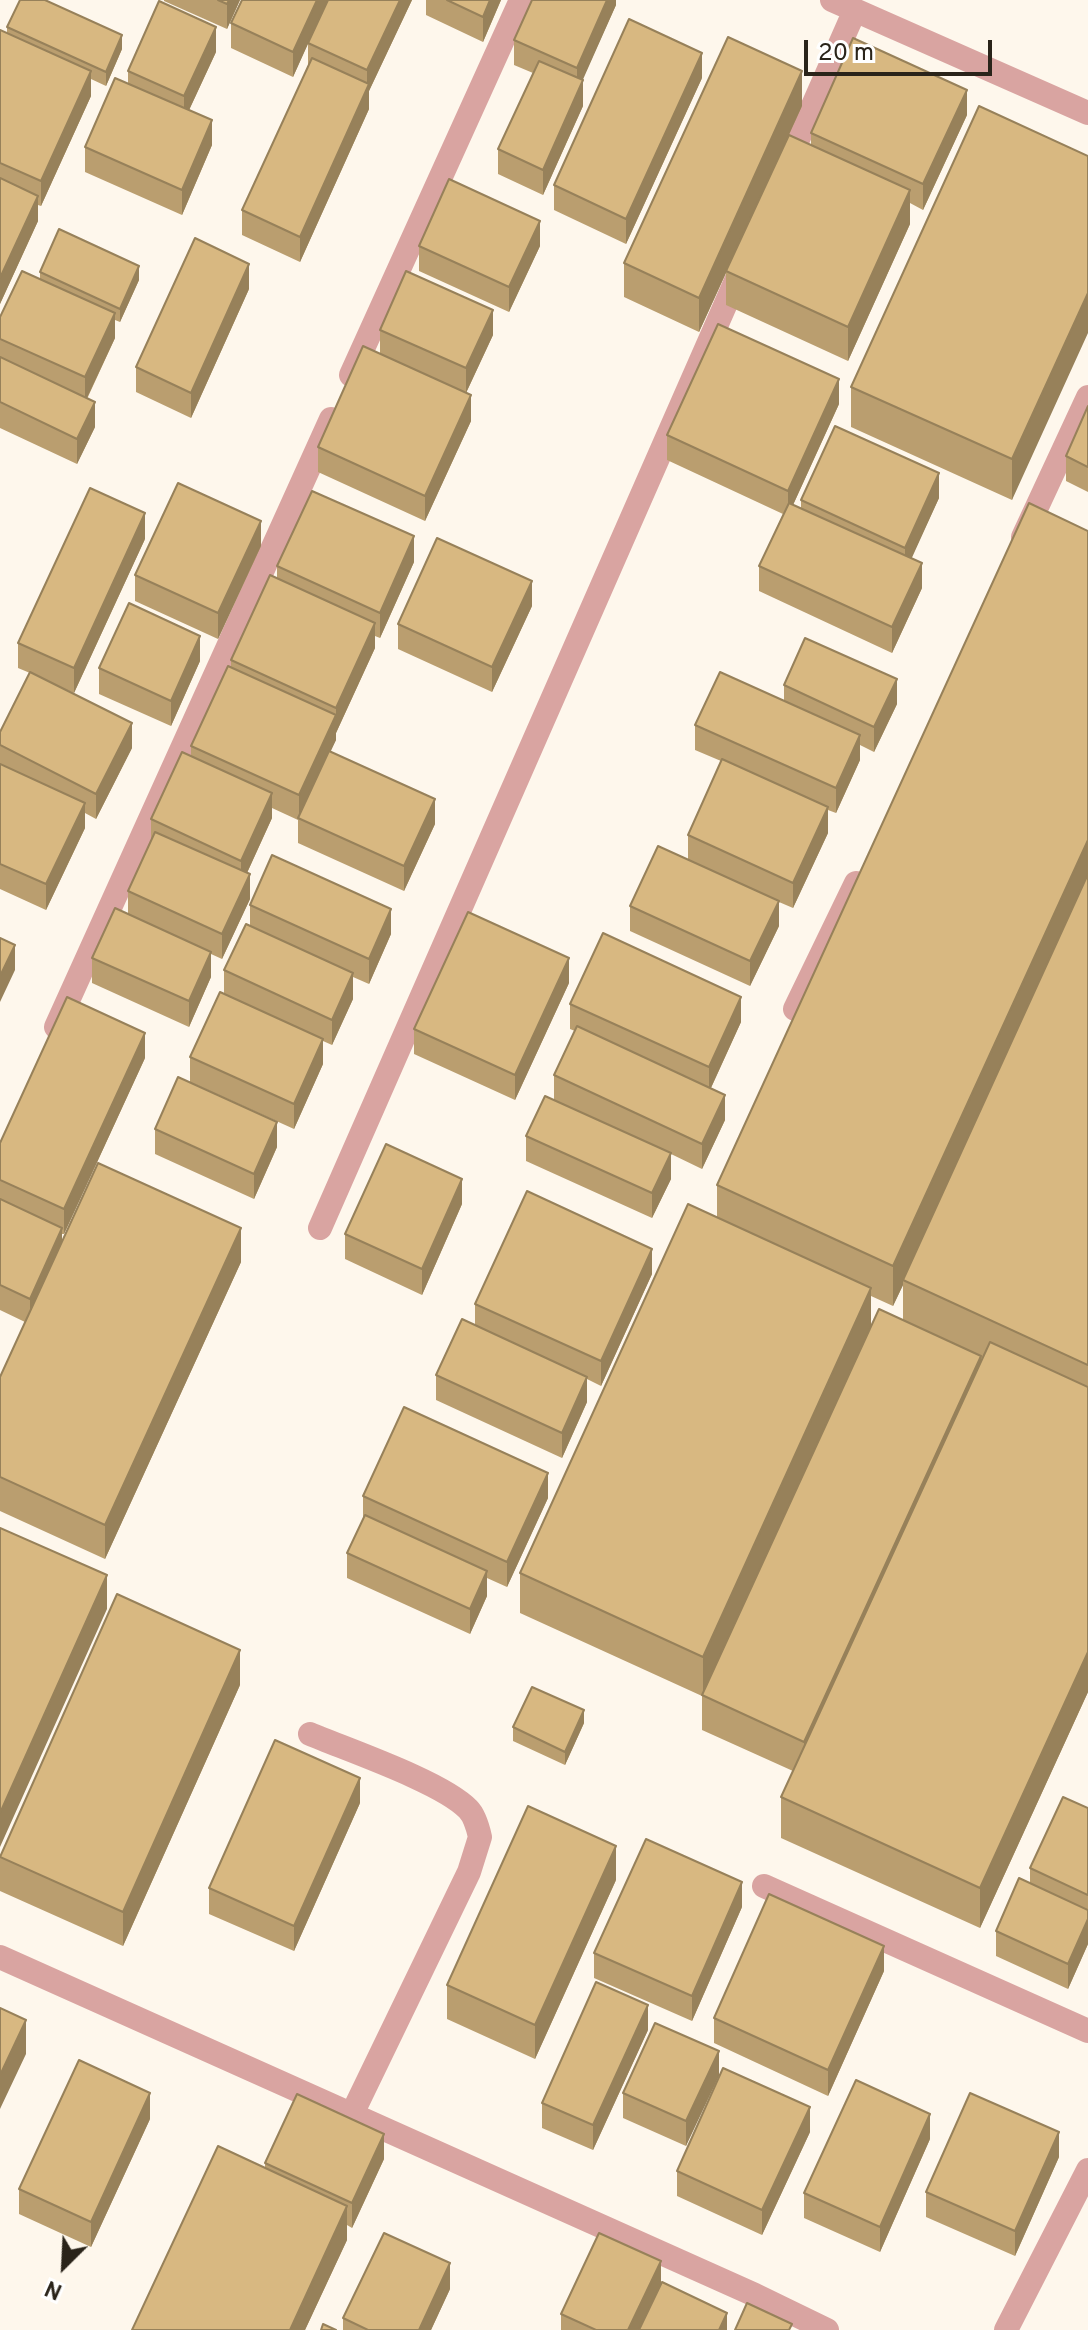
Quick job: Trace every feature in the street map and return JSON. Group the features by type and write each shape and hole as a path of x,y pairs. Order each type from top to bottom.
{"street":[{"path":"46,1047 521,0"},
{"path":"832,0 1088,113"},
{"path":"779,184 855,10"},
{"path":"320,1228 747,257"},
{"path":"1016,553 1088,397"},
{"path":"795,1009 864,867"},
{"path":"310,1734 430,1785 468,1809 480,1837 469,1872 351,2116"},
{"path":"764,1886 1088,2031"},
{"path":"0,1957 827,2330"},
{"path":"1006,2330 1088,2170"}],"building":[{"path":"20,0 45,0 122,35 106,72 7,27"},
{"path":"242,0 317,0 293,52 231,23"},
{"path":"328,0 400,0 367,70 308,43"},
{"path":"447,0 490,0 483,17"},
{"path":"532,0 607,0 577,68 514,40"},
{"path":"159,1 216,27 184,96 128,71"},
{"path":"629,19 702,53 626,219 554,185"},
{"path":"0,30 91,71 41,181 0,163"},
{"path":"728,37 802,71 699,298 624,263"},
{"path":"853,38 967,90 923,184 811,133"},
{"path":"312,58 369,84 300,237 242,210"},
{"path":"539,61 583,80 543,170 498,149"},
{"path":"115,78 212,120 182,190 85,147"},
{"path":"979,106 1088,156 1088,293 1012,459 851,387"},
{"path":"789,135 910,190 848,327 726,271"},
{"path":"0,178 38,196 0,278"},
{"path":"449,179 540,221 509,287 419,246"},
{"path":"59,229 139,266 120,309 40,272"},
{"path":"195,238 249,264 191,393 136,367"},
{"path":"22,271 115,313 85,377 0,339 0,317"},
{"path":"406,271 493,310 466,368 380,330"},
{"path":"718,324 839,379 788,491 667,435"},
{"path":"363,346 471,395 425,496 318,447"},
{"path":"0,357 95,402 77,439 0,402"},
{"path":"1088,406 1088,467 1066,456"},
{"path":"835,426 939,473 905,548 801,500"},
{"path":"178,483 261,521 218,613 135,575"},
{"path":"90,488 145,513 74,668 18,643"},
{"path":"312,491 414,536 380,613 277,566"},
{"path":"789,503 922,563 892,627 759,566"},
{"path":"1029,503 1088,531 1088,840 893,1266 717,1185"},
{"path":"437,538 532,581 492,667 398,624"},
{"path":"270,575 375,623 336,708 231,660"},
{"path":"129,603 200,636 171,701 99,668"},
{"path":"805,638 897,679 874,727 784,685"},
{"path":"228,666 336,715 299,795 191,746"},
{"path":"30,672 132,723 96,794 0,745 0,732"},
{"path":"720,672 860,735 836,788 695,725"},
{"path":"329,751 435,799 404,866 298,818"},
{"path":"182,752 272,793 241,861 151,819"},
{"path":"722,759 828,807 793,883 688,835"},
{"path":"0,764 85,803 46,884 0,864"},
{"path":"155,832 250,874 222,934 128,891"},
{"path":"658,846 779,901 750,961 630,906"},
{"path":"272,855 391,909 369,959 250,905"},
{"path":"1088,874 1088,1365 903,1280"},
{"path":"115,908 211,952 189,1001 92,958"},
{"path":"468,912 569,958 515,1075 414,1029"},
{"path":"246,924 353,973 332,1020 224,970"},
{"path":"603,933 741,997 709,1067 570,1004"},
{"path":"0,938 15,945 0,976"},
{"path":"220,992 323,1039 294,1104 190,1057"},
{"path":"67,997 145,1033 64,1209 0,1180 0,1143"},
{"path":"577,1026 725,1095 702,1144 554,1075"},
{"path":"178,1077 277,1122 254,1174 155,1129"},
{"path":"545,1096 671,1153 652,1193 526,1136"},
{"path":"386,1144 462,1179 422,1269 345,1234"},
{"path":"98,1163 241,1228 105,1525 0,1477 0,1377"},
{"path":"527,1191 652,1249 601,1361 475,1304"},
{"path":"0,1199 62,1228 30,1299 0,1285"},
{"path":"688,1204 871,1288 703,1657 520,1573"},
{"path":"879,1309 981,1356 804,1742 702,1695"},
{"path":"462,1319 587,1377 562,1433 436,1375"},
{"path":"990,1342 1088,1387 1088,1652 980,1888 781,1797"},
{"path":"404,1407 548,1473 507,1562 363,1496"},
{"path":"365,1515 487,1571 470,1609 347,1553"},
{"path":"0,1528 107,1575 0,1813"},
{"path":"117,1594 240,1650 123,1912 0,1857"},
{"path":"532,1687 584,1710 565,1752 513,1727"},
{"path":"275,1740 360,1778 294,1926 209,1888"},
{"path":"1063,1797 1088,1808 1088,1895 1030,1868"},
{"path":"528,1806 616,1846 535,2025 447,1985"},
{"path":"646,1839 742,1882 692,1996 594,1953"},
{"path":"1019,1878 1088,1910 1088,1919 1068,1964 996,1931"},
{"path":"769,1894 884,1946 828,2070 714,2018"},
{"path":"596,1982 648,2005 593,2125 542,2103"},
{"path":"0,2008 26,2020 0,2075"},
{"path":"655,2023 719,2051 686,2121 623,2093"},
{"path":"79,2060 150,2093 91,2222 19,2189"},
{"path":"723,2068 810,2107 762,2210 677,2171"},
{"path":"856,2080 930,2114 880,2227 804,2193"},
{"path":"970,2093 1059,2132 1015,2231 926,2192"},
{"path":"297,2094 384,2134 352,2203 265,2163"},
{"path":"218,2146 347,2206 290,2330 132,2330"},
{"path":"384,2233 450,2263 419,2330 368,2330 343,2318"},
{"path":"599,2233 661,2261 628,2330 596,2330 561,2314"},
{"path":"662,2282 727,2313 719,2330 639,2330"},
{"path":"747,2303 792,2324 789,2330 735,2330"},
{"path":"323,2324 336,2330 321,2330"}]}
